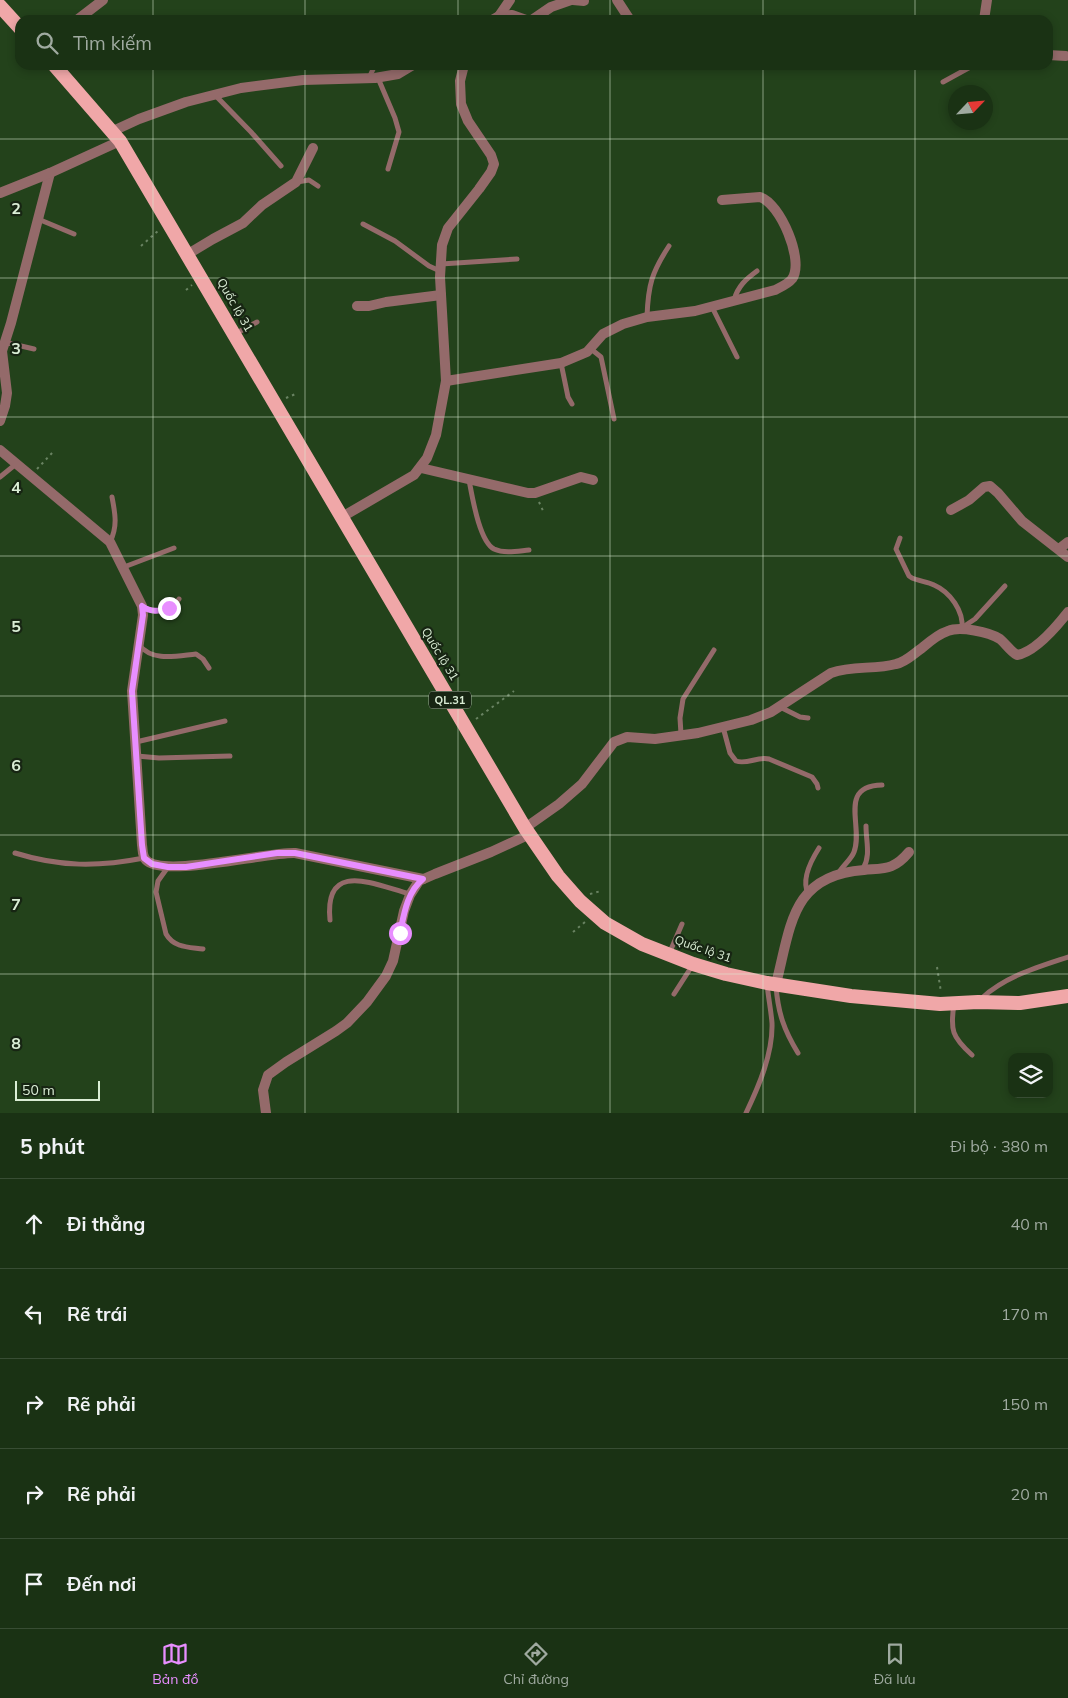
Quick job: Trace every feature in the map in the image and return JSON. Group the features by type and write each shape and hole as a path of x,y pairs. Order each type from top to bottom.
{"highway":[{"path":"0,6 15,22"},
{"name":"Quốc lộ 31","path":"58,70 117,136 528,831 558,876 594,914 605,923 642,944 693,964 726,974 771,983 851,996 947,1004 978,1002 1020,1003 1068,996"}],"street":[{"path":"84,15 104,0"},
{"path":"498,15 510,0"},
{"path":"540,15 556,5 572,0 584,2"},
{"path":"617,0 627,15"},
{"path":"985,15 987,0"},
{"path":"1053,55 1066,56"},
{"path":"0,193 50,173 157,112 215,94 241,88 303,80 373,78 398,74 405,70"},
{"path":"342,517 404,482 421,468 430,452 436,435 446,381 440,267 442,245 448,228 479,189 491,172 494,164 491,155 468,121 462,104 460,81 463,70"},
{"path":"188,254 244,223 262,205 296,182 313,148"},
{"path":"0,421 7,393 1,356 4,341 13,316 50,173"},
{"path":"446,381 561,363 578,357 591,349 608,330 647,317 695,311 775,290 792,280 796,266 790,236 766,198 722,200"},
{"path":"357,306 370,306 386,302 441,295"},
{"path":"0,450 110,542 142,606 143,615 132,691 144,858 152,864 168,867 186,867 277,853 295,853 423,879"},
{"path":"421,468 528,493 535,493 580,477 593,480"},
{"path":"951,510 969,500 984,487 990,486 1022,521 1068,557"},
{"path":"1059,549 1068,542"},
{"path":"266,1113 263,1090 268,1075 347,1023 367,1002 386,976 393,961 404,911 410,894 423,879 491,852 528,831 582,784 614,742 628,736 655,739 698,733 763,716 831,673 844,668 897,664 906,660 948,630 963,628 987,633 998,638 1011,652 1016,655 1021,654 1040,642 1058,625 1068,612"},
{"path":"771,983 795,912 801,900 808,892 838,874 892,866 901,862 909,852"}],"lane":[{"path":"374,70 373,78 396,118 399,132 388,170"},
{"path":"944,82 965,70"},
{"path":"215,94 282,166"},
{"path":"296,182 310,180 318,186"},
{"path":"37,219 74,234"},
{"path":"363,224 396,241 429,266 440,267 517,259"},
{"path":"647,317 651,279 669,246"},
{"path":"734,301 739,287 746,279 757,272"},
{"path":"712,307 737,357"},
{"path":"235,334 257,322"},
{"path":"4,341 34,349"},
{"path":"591,349 601,357 614,419"},
{"path":"561,363 568,397 572,404"},
{"path":"0,477 16,464"},
{"path":"469,479 476,512 486,541 492,548 506,552 529,550"},
{"path":"110,542 116,527 112,497"},
{"path":"900,538 896,549 909,576 934,584 949,595 960,613 963,628 975,619 1005,586"},
{"path":"124,567 174,548"},
{"path":"142,606 151,611 158,611 174,605 180,599"},
{"path":"138,644 144,651 154,655 180,657 196,654 203,659 209,668"},
{"path":"681,734 680,718 683,699 714,650"},
{"path":"780,707 800,717 808,718"},
{"path":"135,742 225,721"},
{"path":"723,727 730,753 736,761 745,762 764,757 812,777 818,788"},
{"path":"136,756 159,758 230,756"},
{"path":"838,874 854,852 856,839 854,814 859,793 865,787 882,785"},
{"path":"862,870 867,862 868,855 866,826"},
{"path":"808,892 805,884 806,877 819,848"},
{"path":"15,853 36,859 80,864 113,864 144,858"},
{"path":"168,867 158,881 156,892 166,934 169,940 175,944 202,950"},
{"path":"330,920 329,912 334,889 342,882 350,880 362,882 410,894"},
{"path":"669,954 682,924"},
{"path":"978,1002 997,986 1010,979 1068,957"},
{"path":"674,994 693,964"},
{"path":"771,983 786,1033 798,1053"},
{"path":"746,1113 765,1067 770,1043 772,1024 771,983"},
{"path":"947,1004 953,1031 958,1042 972,1055"}],"path":[{"path":"141,246 168,221"},
{"path":"31,476 53,452"},
{"path":"466,726 514,691"},
{"path":"573,932 594,914"},
{"path":"937,967 942,993 947,1004"}],"route":[{"path":"169,608 151,611 142,606 143,615 132,691 132,712 144,858 160,867 186,867 277,853 295,853 423,879 419,881 410,894 404,911 400,933"}]}
